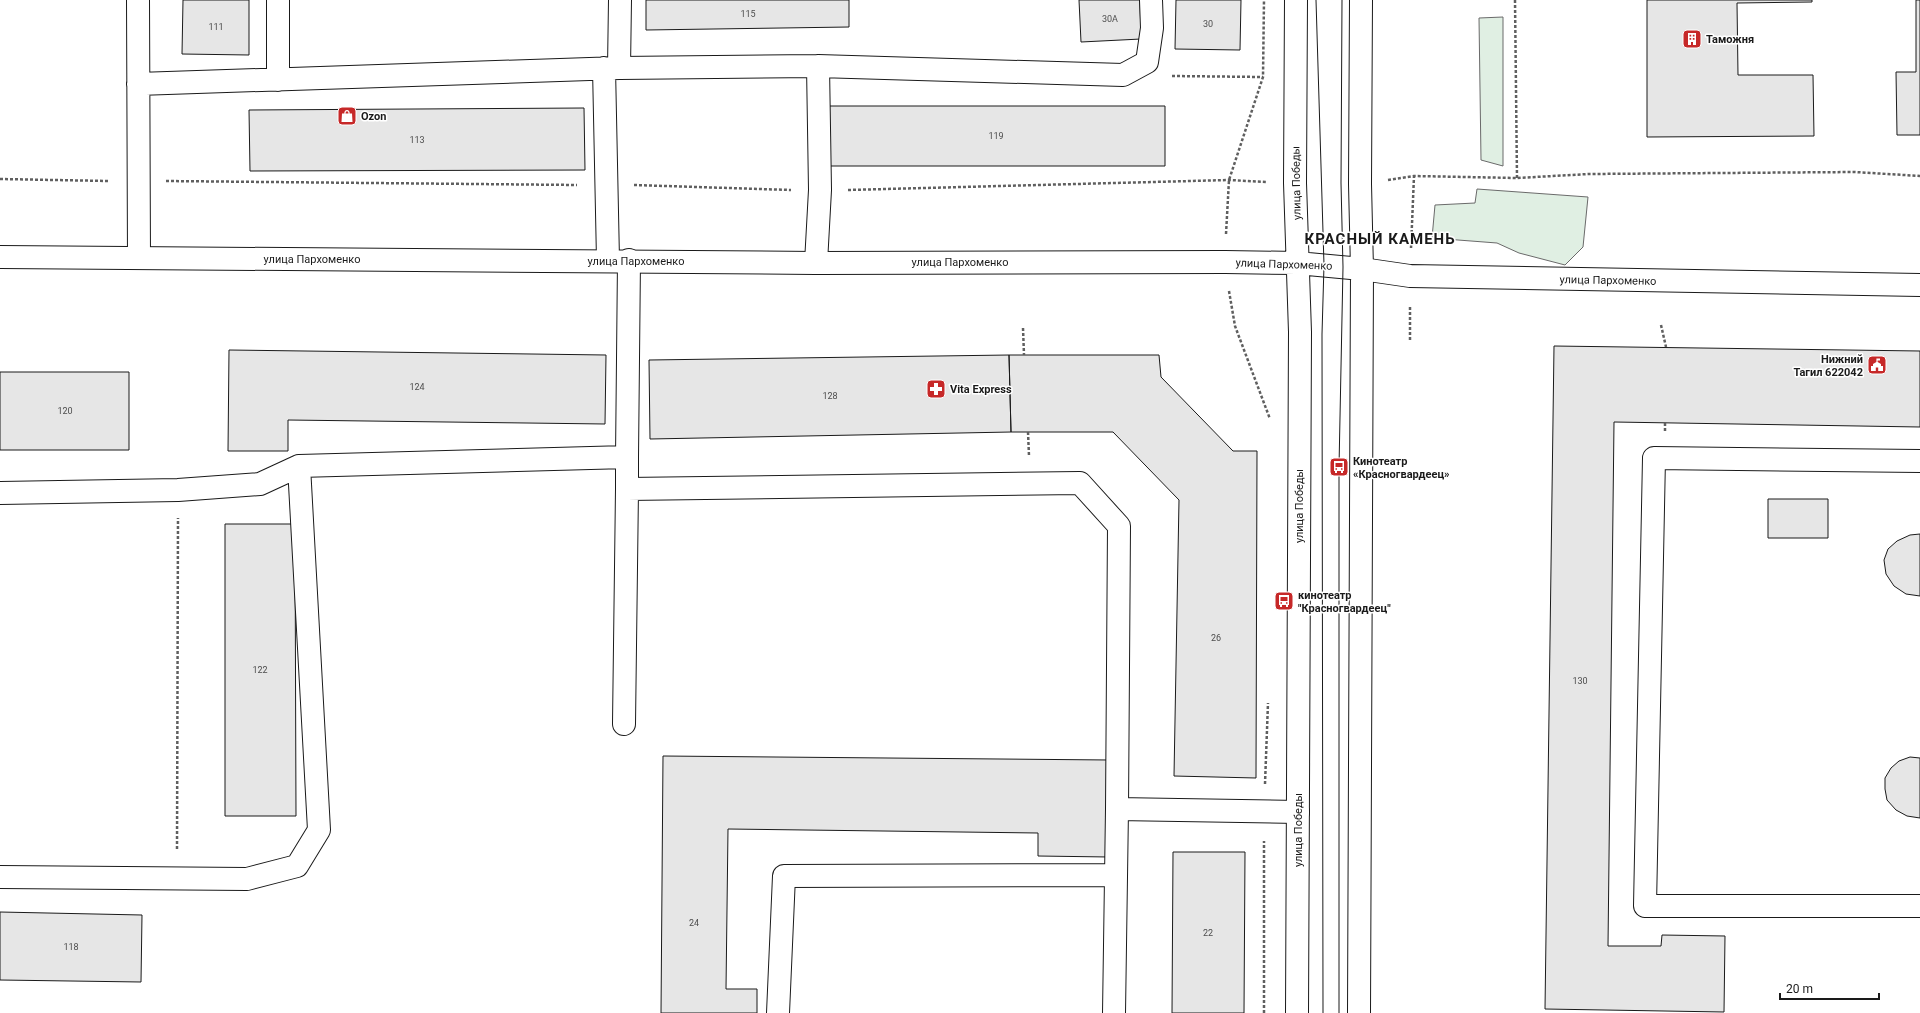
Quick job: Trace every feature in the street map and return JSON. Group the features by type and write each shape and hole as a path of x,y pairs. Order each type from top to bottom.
{"main road":[{"path":"138,0 139,258"},
{"path":"278,0 278,80"},
{"path":"620,0 611,68 608,185 619,260 627,457 624,724"},
{"path":"138,84 611,68 818,66 1123,75 1147,62 1152,28 1151,0"},
{"name":"улица Победы","path":"1296,0 1295,183 1300,332 1297,1013"},
{"path":"1358,1013 1362,269 1360,184 1361,0"},
{"path":"816,262 820,190 818,66"},
{"name":"улица Пархоменко","path":"0,257 816,262 1297,263 1362,269 1410,276 1920,285"},
{"path":"0,493 178,490 260,484 299,466 627,457"},
{"path":"1920,461 1654,458 1645,906 1920,906"},
{"path":"0,877 247,879 297,866 319,830 299,466"},
{"path":"627,489 1080,483 1119,526 1114,1013"},
{"path":"1117,809 1298,812"},
{"path":"778,1013 784,876 1115,875"}],"path":[{"path":"1264,0 1263,77 1229,180 1225,262 1234,326 1273,426"},
{"path":"1515,0 1517,178"},
{"path":"1170,76 1263,77"},
{"path":"1360,184 1414,176 1517,178 1589,174 1854,172 1920,176"},
{"path":"0,179 608,185 820,190 1229,180 1295,183"},
{"path":"1661,325 1666,347"},
{"path":"1023,328 1024,355"},
{"path":"177,878 178,490"},
{"path":"1264,1013 1265,811 1268,701"}],"green space":[{"path":"1503,17 1503,166 1481,160 1479,18"},
{"path":"1477,189 1588,197 1583,247 1565,265 1519,253 1497,243 1432,238 1435,205 1475,203"}],"building":[{"path":"183,0 249,0 249,55 182,54"},
{"path":"646,0 849,0 849,27 646,30"},
{"path":"1079,0 1140,0 1141,39 1081,42"},
{"path":"1176,0 1241,0 1240,50 1175,49"},
{"name":"Таможня","path":"1647,0 1812,0 1812,2 1737,3 1738,75 1813,75 1814,136 1647,137"},
{"path":"1916,0 1920,0 1920,135 1897,135 1896,72 1916,72"},
{"path":"828,106 1165,106 1165,166 828,166"},
{"path":"584,108 585,170 250,171 249,110"},
{"path":"1554,346 1920,351 1920,427 1614,422 1608,946 1661,946 1662,935 1725,936 1724,1012 1545,1009"},
{"path":"229,350 606,355 605,424 288,420 288,451 228,451"},
{"path":"1009,355 1159,355 1161,377 1233,451 1257,451 1256,778 1174,776 1179,500 1113,432 1011,432"},
{"path":"1009,355 1011,432 650,439 649,360"},
{"path":"0,372 129,372 129,450 0,450"},
{"path":"1768,499 1828,499 1828,538 1768,538"},
{"path":"225,524 295,524 296,816 225,816"},
{"path":"1920,534 1920,596 1906,594 1894,586 1886,574 1884,560 1888,549 1897,541 1910,535"},
{"path":"663,756 1110,760 1109,857 1038,856 1038,833 728,829 726,989 757,989 757,1013 661,1013"},
{"path":"1910,757 1920,758 1920,818 1907,816 1896,810 1887,800 1885,789 1885,778 1891,768 1899,761"},
{"path":"1173,852 1245,852 1244,1013 1172,1013"},
{"path":"0,912 142,915 141,982 0,980"}],"tram line":[{"path":"1316,0 1324,265 1322,334 1323,1013"},
{"path":"1339,1013 1339,467 1343,267 1341,183 1342,0"}],"place":[{"name":"Таможня","path":"1692,39"},
{"name":"Ozon","path":"347,116"},
{"name":"Нижний Тагил 622042","path":"1877,365"},
{"name":"Vita Express","path":"936,389"},
{"name":"Кинотеатр «Красногвардеец»","path":"1339,467"},
{"name":"кинотеатр \"Красногвардеец\"","path":"1284,601"}],"district":[{"name":"КРАСНЫЙ КАМЕНЬ","path":"1380,239"}]}
